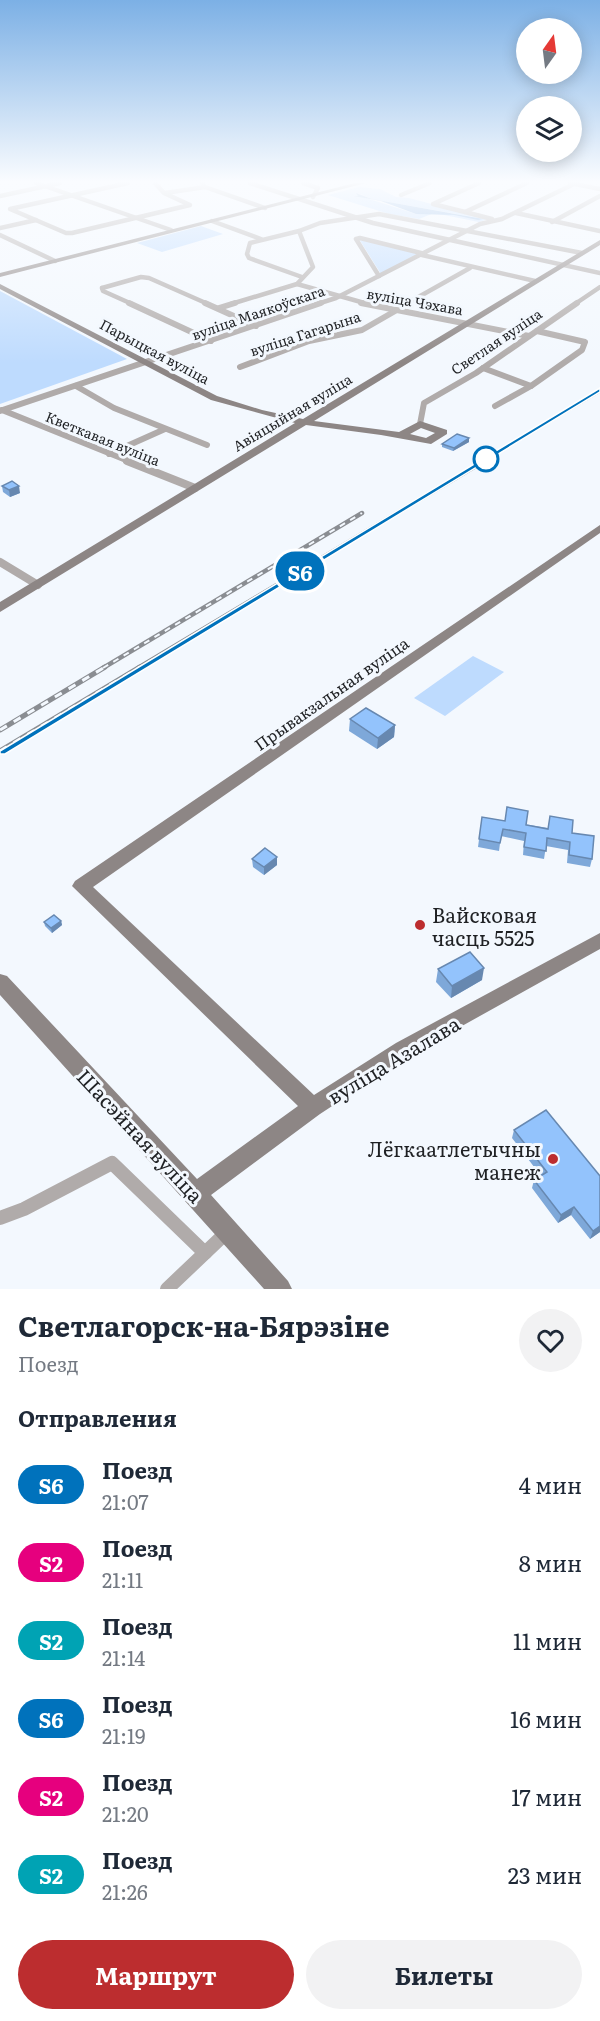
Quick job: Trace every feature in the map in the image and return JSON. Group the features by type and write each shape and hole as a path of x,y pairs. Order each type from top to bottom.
{"street":[{"path":"17,243 55,261"},
{"path":"0,275 122,243"},
{"path":"252,243 248,245 249,258 302,277"},
{"path":"219,308 297,284 313,267 304,243"},
{"path":"359,243 379,276"},
{"path":"380,243 470,268 535,281"},
{"name":"вуліца Маякоўскага","path":"1,410 336,298 444,243"},
{"path":"464,243 600,273"},
{"path":"534,243 582,253"},
{"name":"Авіяцыйная вуліца","path":"0,608 598,243"},
{"name":"вуліца Гагарына","path":"240,367 309,341 362,330 470,268"},
{"path":"211,341 103,291 102,288 149,278 256,326"},
{"name":"вуліца Чэхава","path":"297,284 336,298 393,312 468,322 529,336"},
{"name":"Парыцкая вуліца","path":"0,286 214,398 248,410 304,422 403,434 427,442 443,432 420,424"},
{"name":"Светлая вуліца","path":"420,424 424,403 483,368 600,287"},
{"path":"495,406 531,386 582,350 585,342 537,331"},
{"path":"483,368 531,386"},
{"path":"76,386 114,408 207,445"},
{"name":"Кветкавая вуліца","path":"1,410 195,488"},
{"path":"403,434 420,424"},
{"path":"109,453 165,429"},
{"name":"Прывакзальная вуліца","path":"313,1107 81,886 600,528"},
{"path":"0,562 38,585"},
{"name":"вуліца Азалава","path":"195,1193 313,1107 403,1049 600,940"},
{"name":"Шасэйная вуліца","path":"0,982 229,1230 280,1289"},
{"path":"0,1218 24,1209 112,1163 205,1253"},
{"path":"171,1288 229,1230"}],"shaded area":[{"path":"137,243 192,243 162,252"},
{"path":"362,243 377,243 420,253 381,274"},
{"path":"0,291 127,359 0,404"},
{"path":"473,656 504,672 445,716 414,698"}],"building":[{"path":"457,434 469,438 454,448 442,444"},
{"path":"12,481 19,486 9,490 2,486"},
{"path":"366,708 395,725 378,738 350,719"},
{"path":"507,807 528,811 526,825 548,829 550,816 573,820 572,833 594,836 592,859 569,855 570,842 547,838 546,851 524,847 526,833 503,829 500,843 479,839 482,817 505,821"},
{"path":"265,848 277,857 264,867 252,859"},
{"path":"54,915 61,921 51,928 44,922"},
{"path":"470,952 484,968 452,986 438,969"},
{"name":"Лёгкаатлетычны манеж","path":"546,1110 600,1176 600,1226 593,1231 574,1207 561,1215 534,1180 547,1172 514,1130"}],"railway":[{"path":"481,462 600,391"},
{"path":"138,668 484,461"},
{"path":"103,668 362,513"},
{"path":"0,730 105,667"},
{"path":"0,751 140,667"}],"train":[{"name":"S6","path":"0,751 600,391"}],"place":[{"name":"Вайсковая часць 5525","path":"420,925"},
{"name":"Лёгкаатлетычны манеж","path":"553,1159"}]}
